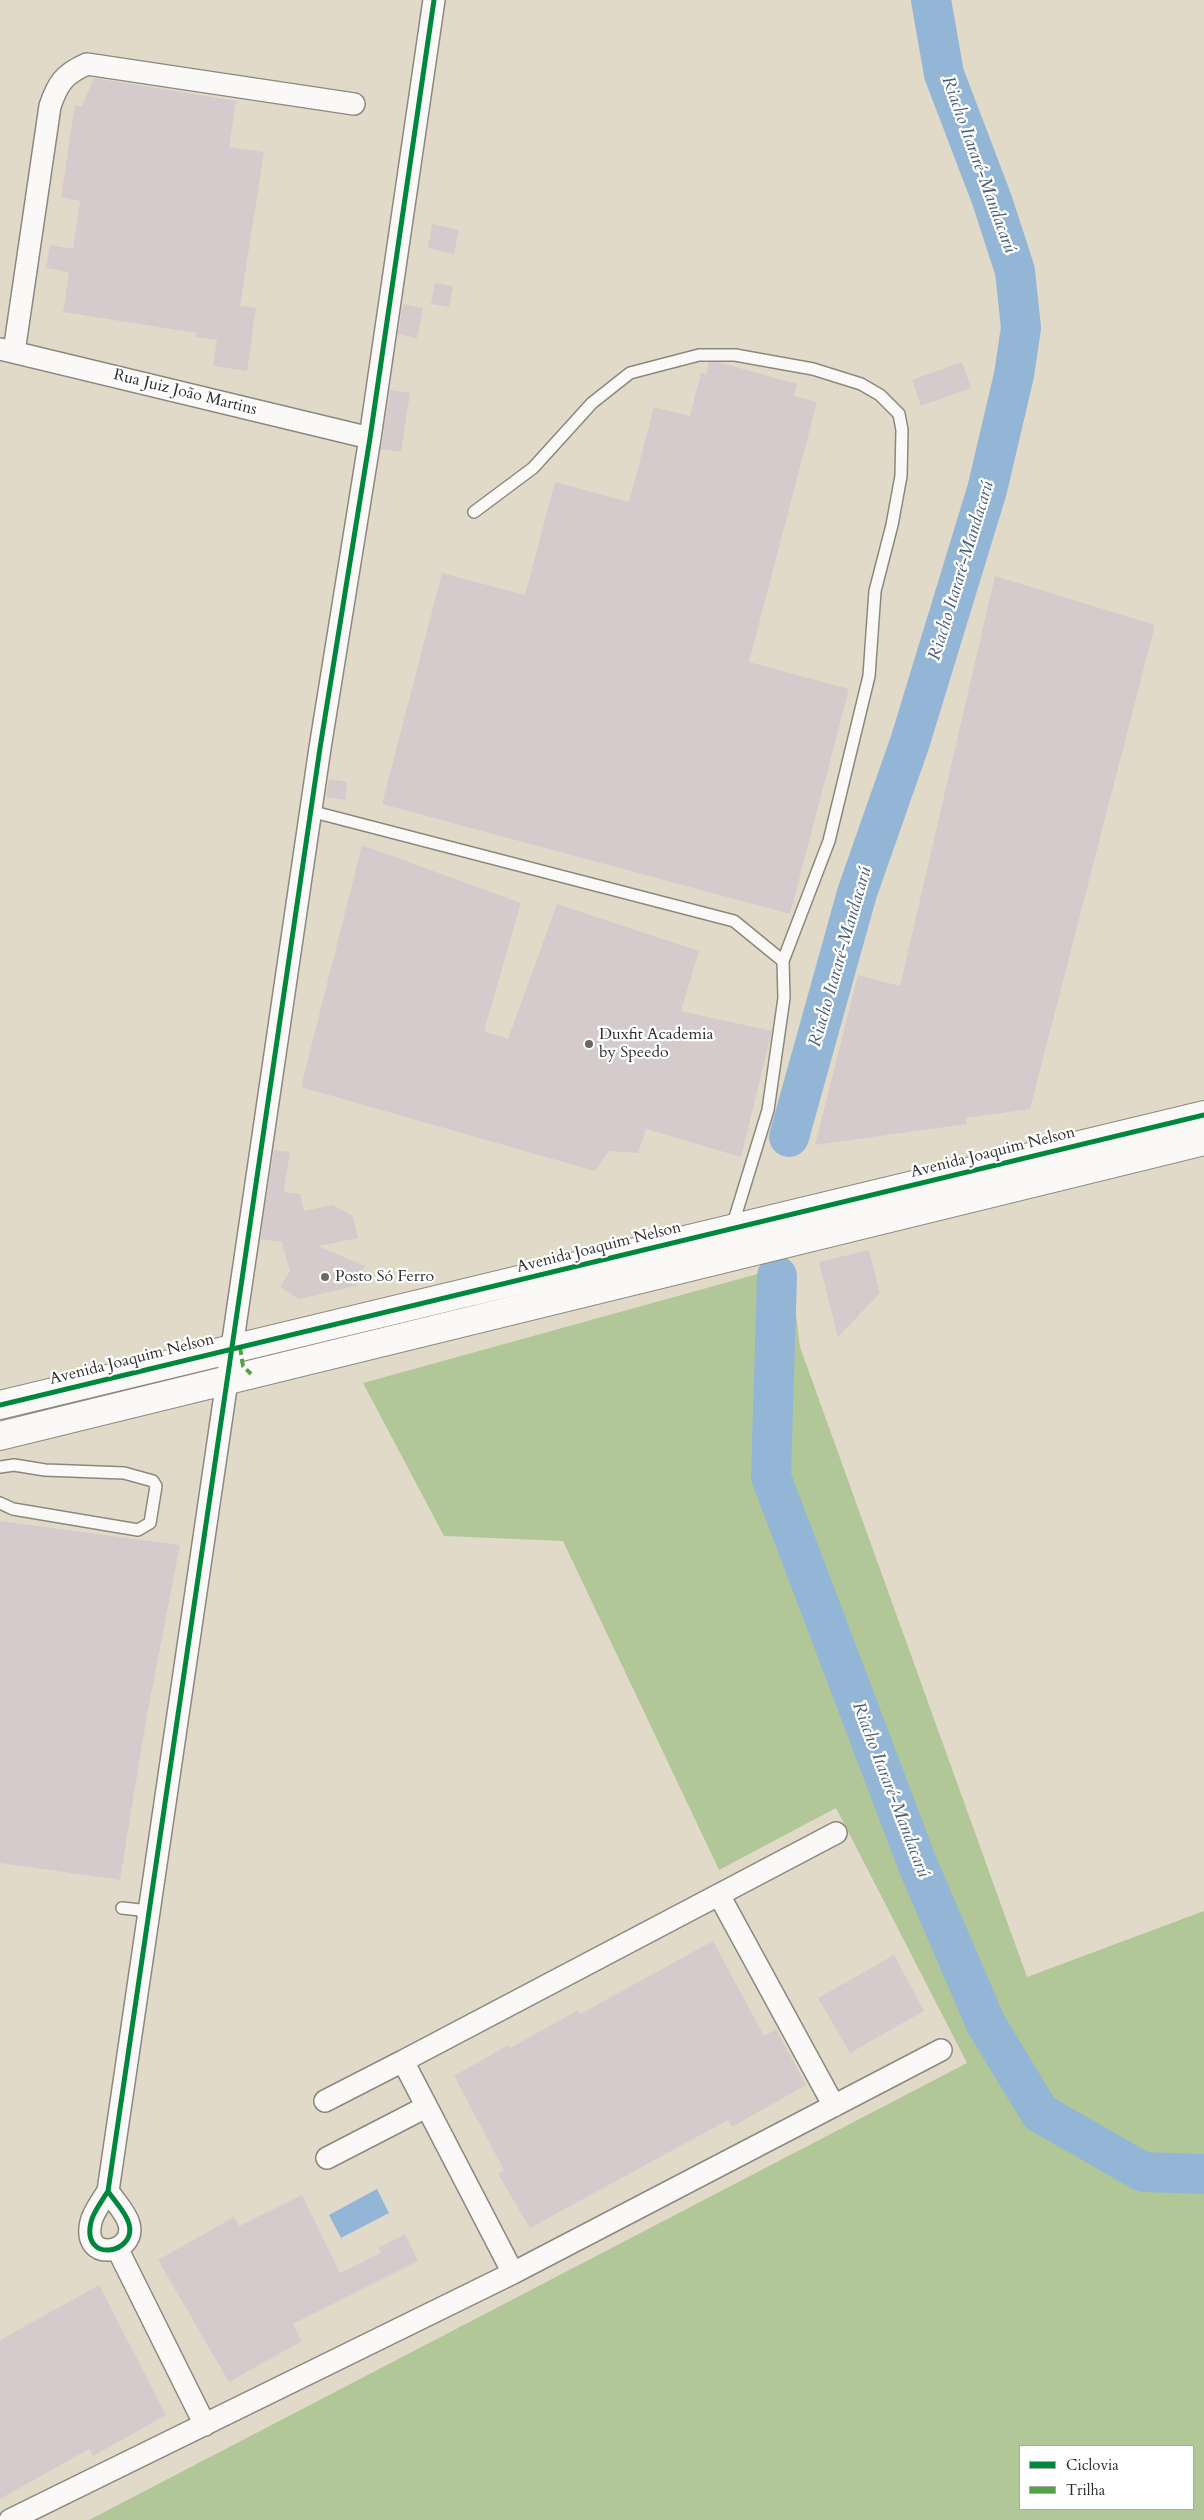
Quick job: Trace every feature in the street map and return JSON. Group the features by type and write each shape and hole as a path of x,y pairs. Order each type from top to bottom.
{"main road":[{"name":"Avenida Joaquim Nelson","path":"0,1436 892,1218 957,1188 1204,1115"},
{"name":"Avenida Joaquim Nelson","path":"0,1405 888,1191 957,1188 1204,1141"},
{"path":"888,1191 894,1195 900,1204 898,1211 892,1218"}],"street":[{"path":"108,2191 129,2223 130,2231 126,2241 117,2248 105,2252 98,2249 92,2241 89,2231 91,2220 108,2191 233,1348 310,811 370,438 434,0"},
{"path":"7,351 50,106 57,86 71,71 87,64 354,104"},
{"name":"Rua Juiz João Martins","path":"7,351 370,438"},
{"path":"325,2101 836,1833"},
{"path":"719,1895 834,2106"},
{"path":"10,2520 513,2274 941,2050"},
{"path":"403,2061 513,2274"},
{"path":"327,2158 426,2107"},
{"path":"117,2248 205,2425"}],"lane":[{"path":"474,512 533,468 592,403 630,373 698,355 735,356 813,369 861,384 880,395 899,414 902,430 901,476 892,525 875,591 869,676 829,841 783,961 784,998 768,1110 732,1229"},
{"path":"310,811 734,922 783,961"},
{"path":"0,1467 14,1465 45,1470 124,1473 153,1481 156,1486 150,1523 138,1530 13,1509 0,1503"},
{"path":"122,1908 149,1911"}],"green space":[{"path":"790,1265 800,1347 1027,1977 1204,1911 1204,2520 89,2520 967,2063 836,1808 719,1870 563,1541 444,1536 363,1383"}],"water":[{"path":"377,2189 389,2213 341,2238 329,2215"}],"building":[{"path":"94,78 236,101 229,147 264,152 240,306 256,308 247,371 213,366 217,340 196,337 197,333 63,312 69,272 46,268 50,245 73,249 80,201 61,197 75,105 82,106"},
{"path":"432,224 459,230 454,254 428,248"},
{"path":"435,283 453,286 449,307 431,304"},
{"path":"403,304 423,308 417,338 398,334"},
{"path":"709,362 718,362 797,384 794,396 817,402 749,662 849,689 790,914 382,804 442,573 525,595 555,482 629,502 654,407 690,416 701,373 706,374"},
{"path":"962,362 971,388 921,406 912,380"},
{"path":"390,390 410,393 401,452 381,449"},
{"path":"995,576 1155,625 1030,1109 966,1118 967,1124 815,1145 858,975 900,986"},
{"path":"329,779 347,782 345,800 326,797"},
{"path":"362,845 521,903 484,1031 508,1039 557,904 699,951 681,1011 772,1031 741,1157 646,1129 638,1153 609,1151 595,1171 301,1087"},
{"path":"274,1150 290,1152 284,1192 300,1194 304,1211 332,1205 353,1216 358,1238 318,1246 365,1266 356,1286 299,1299 280,1287 290,1271 282,1242 260,1239"},
{"path":"869,1250 880,1293 838,1337 819,1262"},
{"path":"0,1521 180,1545 147,1715 120,1880 0,1863"},
{"path":"713,1941 764,2036 776,2029 806,2085 732,2127 728,2120 530,2228 498,2174 504,2170 454,2076 508,2045 510,2048 578,2010 580,2014"},
{"path":"894,1955 924,2011 850,2053 818,1998"},
{"path":"302,2195 340,2273 381,2253 378,2248 405,2234 418,2261 293,2324 302,2341 229,2382 158,2260 234,2217 239,2226"},
{"path":"99,2285 166,2415 93,2456 89,2449 0,2499 0,2340"}],"waterway":[{"name":"Riacho Itararé-Mandacarú","path":"789,1137 857,893 910,742 987,490 1014,375 1021,328 1015,271 992,200 944,74 931,0"},
{"name":"Riacho Itararé-Mandacarú","path":"777,1276 771,1477 917,1863 986,2024 1040,2113 1143,2172 1204,2174"}],"marked path":[{"path":"240,1347 243,1366 251,1374"}],"cycle path":[{"path":"108,2191 123,2211 129,2224 129,2234 125,2242 118,2248 109,2250 101,2249 94,2244 90,2235 91,2222 108,2191 320,748 370,438 434,0"},
{"path":"0,1405 1204,1115"}],"place":[{"name":"Duxfit Academia by Speedo","path":"589,1044"},
{"name":"Posto Só Ferro","path":"325,1277"}]}
